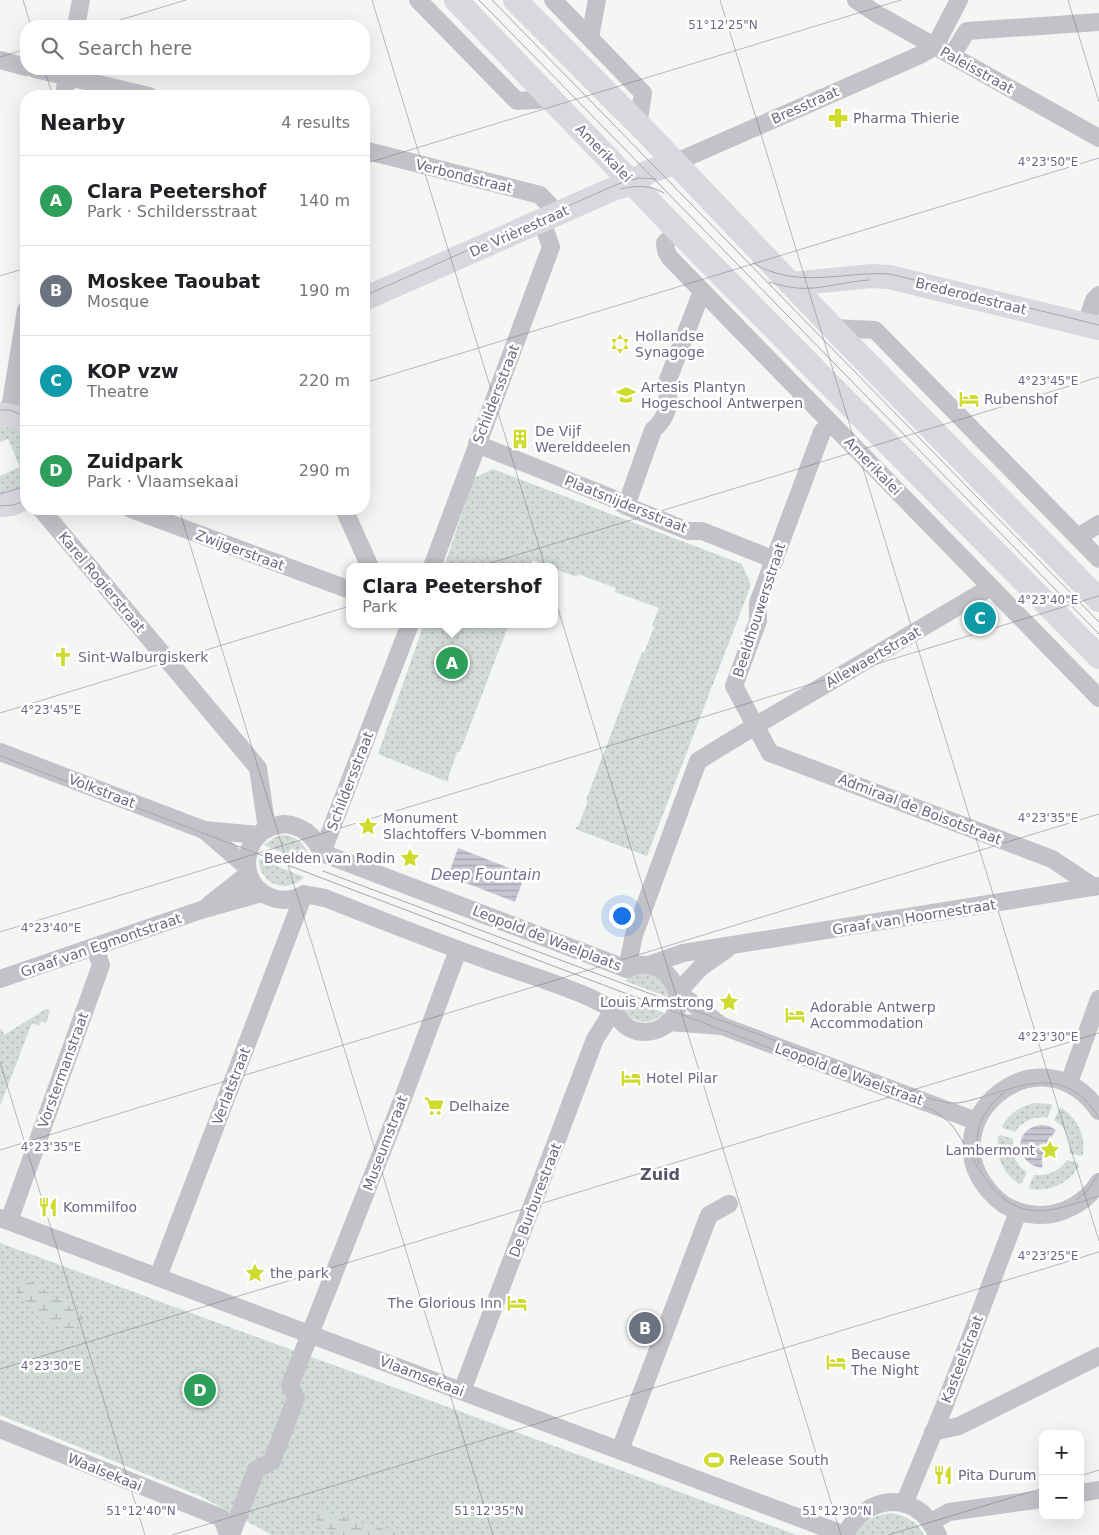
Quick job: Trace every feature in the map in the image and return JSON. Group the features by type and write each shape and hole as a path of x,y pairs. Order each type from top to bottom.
{"main road":[{"name":"Amerikalei","path":"456,0 676,230 1099,657"},
{"path":"515,0 1099,600"},
{"name":"De Vrièrestraat","path":"370,296 613,188 632,183 648,172 674,163"},
{"name":"Brederodestraat","path":"791,284 872,276 889,277 1093,326"},
{"path":"829,324 824,310 825,301 834,286 841,280"},
{"path":"0,505 12,504 20,501"}],"street":[{"path":"77,20 81,0"},
{"path":"418,0 517,101 552,99"},
{"path":"553,0 643,93 638,125"},
{"path":"590,37 597,0"},
{"name":"Paleisstraat","path":"856,0 877,14 1099,138"},
{"path":"935,46 959,0"},
{"path":"952,55 967,31 1099,22"},
{"name":"Bresstraat","path":"674,163 920,55 935,46"},
{"path":"0,60 20,65"},
{"path":"65,90 68,75"},
{"path":"75,75 128,90"},
{"name":"Verbondstraat","path":"370,152 540,195 550,217"},
{"name":"Schildersstraat","path":"433,563 551,247 550,217"},
{"name":"Amerikalei","path":"676,230 666,240 666,251 702,291 1099,698"},
{"path":"626,506 653,430 662,422 670,399 666,384 702,291"},
{"path":"1093,326 1094,300 1099,295"},
{"path":"829,324 875,330 1099,559"},
{"path":"12,417 20,356"},
{"name":"Beeldhouwersstraat","path":"755,726 734,686 758,621 758,603 822,432 830,423"},
{"name":"Plaatsnijdersstraat","path":"477,444 612,498 626,506 688,531 702,531 774,560"},
{"name":"Karel Rogierstraat","path":"46,515 258,768 263,832"},
{"name":"Zwijgerstraat","path":"147,515 346,589"},
{"path":"347,515 368,563"},
{"path":"1078,537 1099,524"},
{"name":"Allewaertstraat","path":"755,726 990,587"},
{"name":"Schildersstraat","path":"322,853 408,628"},
{"path":"627,969 634,935 698,761 755,726"},
{"name":"Admiraal de Boisotstraat","path":"755,726 770,753 1052,859 1096,887"},
{"name":"Volkstraat","path":"0,752 204,830 263,832"},
{"path":"322,853 315,840 301,828 285,824 263,832 251,844 248,850 248,870 253,883 262,892 274,898 289,900 304,894 325,898 458,950 591,998 614,1012 625,1026 639,1032 655,1030 668,1022 673,1017 678,1005 676,985 666,972 649,965"},
{"name":"Volkstraat","path":"204,830 248,870"},
{"name":"Leopold de Waelplaats","path":"322,853 627,969 649,965"},
{"name":"Graaf van Egmontstraat","path":"201,910 248,870"},
{"name":"Graaf van Hoornestraat","path":"649,965 683,953 1096,887"},
{"name":"Graaf van Egmontstraat","path":"0,979 95,948 201,910 262,892"},
{"name":"Verlatstraat","path":"158,1277 304,894"},
{"name":"Graaf van Hoornestraat","path":"678,992 701,967 729,947"},
{"name":"Vorstermanstraat","path":"4,1219 101,965 95,948"},
{"name":"Museumstraat","path":"229,1535 256,1470 272,1460 296,1398 290,1385 403,1098 458,950"},
{"name":"Leopold de Waelstraat","path":"678,992 722,1026"},
{"path":"1069,1083 1099,999"},
{"name":"De Burburestraat","path":"462,1391 596,1039 614,1012"},
{"name":"Leopold de Waelstraat","path":"668,1022 722,1026 976,1121"},
{"path":"1096,1188 1075,1206 1064,1211 1040,1215 1018,1212 998,1200 986,1188 980,1178 972,1152 972,1141 976,1121 992,1098 1002,1089 1013,1083 1027,1079 1053,1079 1069,1083 1090,1098 1099,1111"},
{"path":"620,1450 709,1215 729,1204"},
{"name":"Kasteelstraat","path":"904,1504 1018,1212"},
{"name":"Vlaamsekaai","path":"4,1219 845,1535"},
{"path":"933,1432 959,1426 1099,1356"},
{"name":"Waalsekaai","path":"0,1429 222,1518 229,1535"},
{"path":"1084,1492 1099,1490"},
{"path":"845,1535 849,1525 861,1512 888,1502 904,1504 922,1513 934,1529 949,1512 1039,1500"}],"green space":[{"path":"0,416 20,423 20,467 8,439 0,442"},
{"path":"20,467 20,495 0,501 0,476"},
{"path":"493,469 742,564 751,585 647,856 575,829 578,827 588,801 586,800 642,652 644,653 654,627 652,625 659,608 615,592 616,588 578,574 577,577 558,570 558,563 540,563 533,560 532,563 445,563 474,478"},
{"path":"423,628 507,628 460,752 457,752 448,782 378,754"},
{"path":"284,835 294,838 302,844 309,857 309,863 264,845 275,837"},
{"path":"259,859 304,877 289,885 275,884 264,875 260,868"},
{"path":"648,972 665,982 670,998 625,981 631,976"},
{"path":"619,995 664,1013 650,1021 636,1020 624,1011"},
{"path":"46,1009 50,1010 46,1023 41,1021 39,1026 32,1023 0,1106 0,1030 2,1029 4,1035"},
{"path":"1036,1103 1051,1104 1052,1107 1047,1118 1029,1120 1015,1132 1003,1128 1002,1126 1005,1121 1016,1110"},
{"path":"1062,1108 1068,1112 1080,1128 1084,1148 1083,1155 1069,1153 1067,1134 1054,1120 1059,1109"},
{"path":"1001,1135 1013,1139 1015,1158 1019,1166 1027,1172 1022,1183 1019,1184 1013,1180 1001,1164 997,1144 998,1137"},
{"path":"1067,1160 1078,1163 1079,1166 1070,1178 1051,1188 1030,1189 1029,1186 1034,1175 1044,1175 1052,1172 1060,1168"},
{"path":"0,1243 797,1535 272,1535 200,1496 0,1415"},
{"path":"22,1280 37,1285 81,1314 83,1320 80,1326 72,1330 44,1324 17,1293"},
{"path":"319,1510 404,1535 343,1535 315,1524"},
{"path":"892,1513 911,1520 924,1535 855,1535 871,1519"}],"water":[{"name":"Deep Fountain","path":"458,848 525,874 515,902 448,876"},
{"path":"1042,1125 1056,1130 1047,1144 1043,1143 1038,1146 1040,1150 1044,1151 1042,1168 1032,1165 1026,1159 1020,1145 1026,1132 1032,1127"}],"tram line":[{"path":"479,0 1099,634"},
{"path":"492,0 1099,622"},
{"path":"370,293 618,184 639,178 656,179"},
{"path":"621,189 633,187 654,188 664,193"},
{"path":"753,263 770,271 803,278 890,274 1099,325"},
{"path":"769,282 797,288 809,288 869,280"},
{"path":"0,410 10,410 20,414"},
{"path":"0,506 20,502"},
{"path":"0,756 933,1110 954,1128 991,1186 1015,1206 1031,1210 1050,1210 1099,1196"},
{"path":"323,871 931,1099 958,1103 1016,1087 1052,1083 1069,1088 1084,1099 1099,1118"},
{"path":"979,1164 977,1143 980,1124 990,1106 1005,1092"},
{"path":"1076,1200 1087,1191 1099,1173"}],"place":[{"name":"Pharma Thierie","path":"838,118"},
{"name":"Hollandse Synagoge","path":"620,344"},
{"name":"Artesis Plantyn Hogeschool Antwerpen","path":"626,395"},
{"name":"Rubenshof","path":"969,399"},
{"name":"De Vijf Werelddeelen","path":"520,439"},
{"name":"KOP vzw","path":"980,618"},
{"name":"Sint-Walburgiskerk","path":"63,657"},
{"name":"Clara Peetershof","path":"452,663"},
{"name":"Monument Slachtoffers V-bommen","path":"368,826"},
{"name":"Beelden van Rodin","path":"410,858"},
{"name":"Louis Armstrong","path":"729,1002"},
{"name":"Adorable Antwerp Accommodation","path":"795,1015"},
{"name":"Hotel Pilar","path":"631,1078"},
{"name":"Delhaize","path":"434,1106"},
{"name":"Lambermont","path":"1050,1150"},
{"name":"Kommilfoo","path":"48,1207"},
{"name":"the park","path":"255,1273"},
{"name":"The Glorious Inn","path":"517,1303"},
{"name":"Moskee Taoubat","path":"645,1328"},
{"name":"Because The Night","path":"836,1362"},
{"name":"Zuidpark","path":"200,1390"},
{"name":"Release South","path":"714,1460"},
{"name":"Pita Durum","path":"943,1475"}],"district":[{"name":"Zuid","path":"660,1174"}]}
